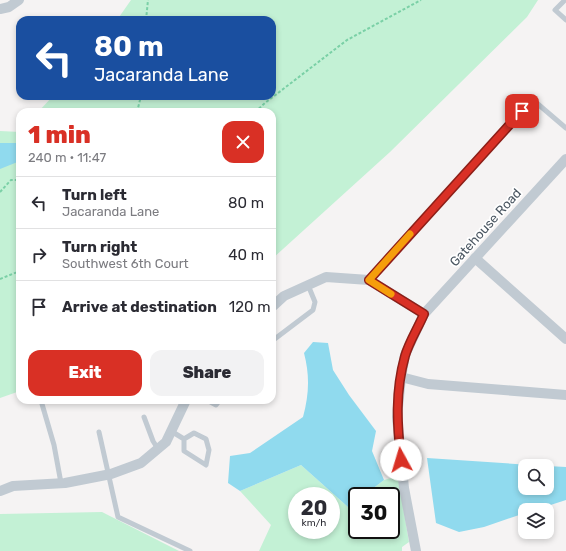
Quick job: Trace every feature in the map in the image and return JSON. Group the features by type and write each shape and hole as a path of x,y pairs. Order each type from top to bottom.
{"street":[{"path":"5,8 19,0"},
{"name":"Gatehouse Road","path":"416,551 404,488 396,417 400,377 406,355 424,314 566,159"},
{"path":"475,258 566,338"},
{"path":"276,303 284,296 326,277 369,280 424,314"},
{"path":"400,377 428,384 566,396"},
{"path":"0,491 13,486 61,483 108,475 141,463 166,442 184,404"}],"lane":[{"path":"564,0 555,10 566,20"},
{"path":"369,280 532,99 566,128"},
{"path":"276,338 313,310 315,302 308,285"},
{"path":"42,404 54,445 61,483"},
{"path":"144,416 153,441 158,449"},
{"path":"171,431 184,439"},
{"path":"99,432 118,517 190,551"},
{"path":"194,433 206,439 209,450 206,465 184,451 184,439 194,433"}],"path":[{"path":"146,16 148,0"},
{"path":"276,94 347,40 421,0"},
{"path":"259,108 268,100"},
{"path":"0,192 11,180 16,180"},
{"path":"0,279 16,273"}],"green space":[{"path":"131,0 538,0 527,17 390,152 276,255 276,108 42,108 49,100 276,100 276,16 120,16"},
{"path":"0,131 16,132 16,392 0,398"},
{"path":"301,465 326,487 288,487 288,539 340,539 340,500 348,507 348,539 400,539 400,488 409,542 402,547 402,551 259,551 271,525 240,491"},
{"path":"398,476 400,487 375,487 384,480"},
{"path":"102,512 179,551 0,551 0,514"}],"water":[{"path":"0,143 16,143 16,163 0,169"},
{"path":"313,342 328,343 333,370 349,395 376,431 372,451 384,480 375,487 348,487 348,507 340,500 340,487 326,487 301,465 240,491 228,483 230,456 250,453 303,417 307,401 308,385 304,353"},
{"path":"427,458 518,464 518,495 554,495 554,466 566,467 566,500 554,504 518,503 518,515 484,527 459,532 436,523"}],"slow traffic":[{"path":"391,294 369,280 410,234"}],"route":[{"path":"401,460 396,417 400,377 406,355 424,314 369,280 522,111"}]}
